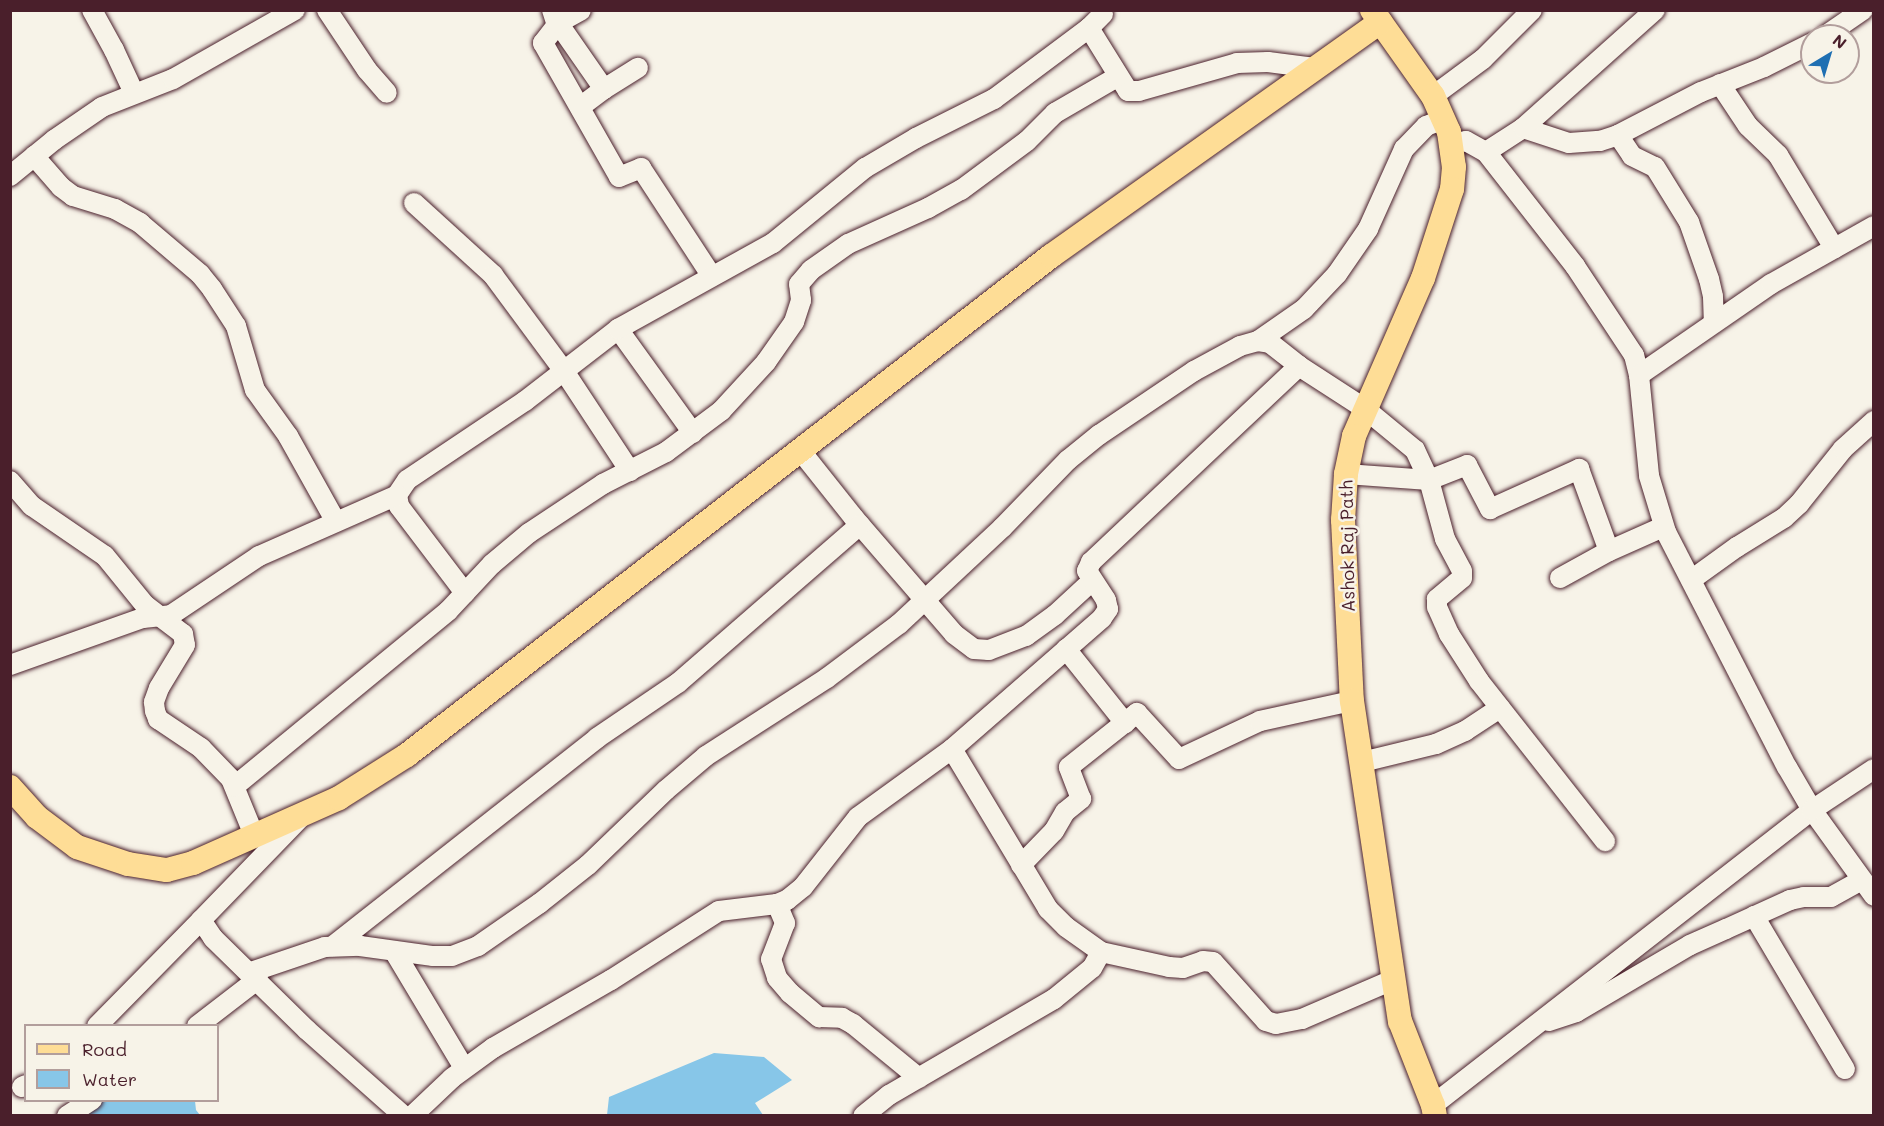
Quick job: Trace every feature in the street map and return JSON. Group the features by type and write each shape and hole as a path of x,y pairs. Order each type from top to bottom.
{"main road":[{"name":"Ashok Raj Path","path":"1376,16 1433,96 1452,144 1452,189 1423,278 1365,408 1346,474 1343,519 1352,701 1400,1021 1434,1110"},
{"path":"10,787 37,817 77,847 128,864 167,870 193,863 339,798 408,754 1051,256 1315,68 1376,16"}],"street":[{"path":"92,10 134,93"},
{"path":"10,176 82,120 134,93 173,79 295,10"},
{"path":"327,10 367,70 387,93"},
{"path":"555,18 581,10"},
{"path":"1433,96 1483,59 1532,10"},
{"path":"1486,152 1523,128 1655,10"},
{"path":"1843,24 1863,10"},
{"path":"10,665 143,618 171,615 184,609 249,561 397,495 407,480 564,371 618,329 711,275 773,243 865,168 916,138 994,99 1089,28 1104,12"},
{"path":"555,18 604,89"},
{"path":"555,18 557,25 543,43 619,177 641,168 711,275"},
{"path":"1089,28 1128,91 1139,92 1237,63 1268,62 1315,68"},
{"path":"1523,128 1569,143 1600,141 1618,135 1720,84 1800,48"},
{"path":"580,106 638,68"},
{"path":"235,786 375,673 409,640 448,611 492,564 529,533 603,484 659,456 693,433 734,398 777,346 799,313 799,285 811,270 848,244 928,208 961,190 1027,141 1054,113 1118,77"},
{"path":"1720,84 1748,126 1778,155 1834,248"},
{"path":"198,1024 254,976 306,953 333,946 360,946 452,956 478,946 495,936 588,865 666,790 706,756 850,661 898,624 1002,528 1084,446 1194,371 1240,346 1258,341 1304,309 1337,274 1368,229 1404,149 1426,126 1444,119"},
{"path":"1618,135 1632,156 1654,167 1689,222 1710,279 1714,322"},
{"path":"1452,144 1466,141 1479,145 1486,152 1592,289 1634,355 1639,375 1649,476 1664,527 1760,717 1812,810 1868,888 1831,897 1804,897 1790,900 1690,945 1576,1012 1537,1024"},
{"path":"34,156 61,187 73,196 115,209 140,223 191,266 212,289 236,326 255,390 288,436 336,522"},
{"path":"414,203 493,276 564,371 630,471"},
{"path":"1639,375 1780,278 1874,226"},
{"path":"618,329 693,433"},
{"path":"1258,341 1270,343 1299,366 1365,408 1415,450 1429,480 1445,539 1462,571 1462,578 1437,599 1437,607 1465,661 1605,841"},
{"path":"412,1116 464,1068 493,1048 611,980 719,910 777,904 803,887 858,817 952,749 1108,609 1106,600 1087,572 1091,562 1299,366"},
{"path":"1691,580 1737,547 1784,518 1806,496 1843,449 1874,421"},
{"path":"800,450 860,525 964,643 982,651 1026,636 1055,615 1092,581"},
{"path":"1346,474 1429,480 1467,465 1490,509 1579,469 1609,551"},
{"path":"10,481 32,506 105,556 145,605 186,638 185,645 169,670 154,702 158,719 201,748 225,772 235,786 244,815 254,835"},
{"path":"397,495 408,519 465,593"},
{"path":"333,946 589,744 678,683 860,525"},
{"path":"1560,578 1609,551 1664,527"},
{"path":"1066,649 1125,723"},
{"path":"1021,865 1054,831 1065,812 1081,799 1069,767 1137,713 1179,759 1260,721 1352,701"},
{"path":"1362,762 1436,744 1465,731 1500,708"},
{"path":"952,749 1021,865 1055,917 1101,952 1169,967 1183,968 1203,961 1213,962 1266,1021 1276,1024 1302,1019 1395,979"},
{"path":"1434,1110 1537,1024 1812,810 1874,769"},
{"path":"99,1024 304,814"},
{"path":"777,904 785,923 771,959 777,978 790,993 819,1017 842,1018 853,1024 919,1078"},
{"path":"1754,916 1845,1070"},
{"path":"201,920 213,938 307,1030 404,1116"},
{"path":"394,951 464,1068"},
{"path":"863,1116 876,1103 1054,999 1092,968 1101,952"},
{"path":"67,1116 90,1102"}],"water":[{"path":"714,1053 764,1057 792,1080 755,1103 763,1115 607,1115 609,1097"},
{"path":"100,1102 195,1102 196,1110 200,1115 82,1116"}]}
